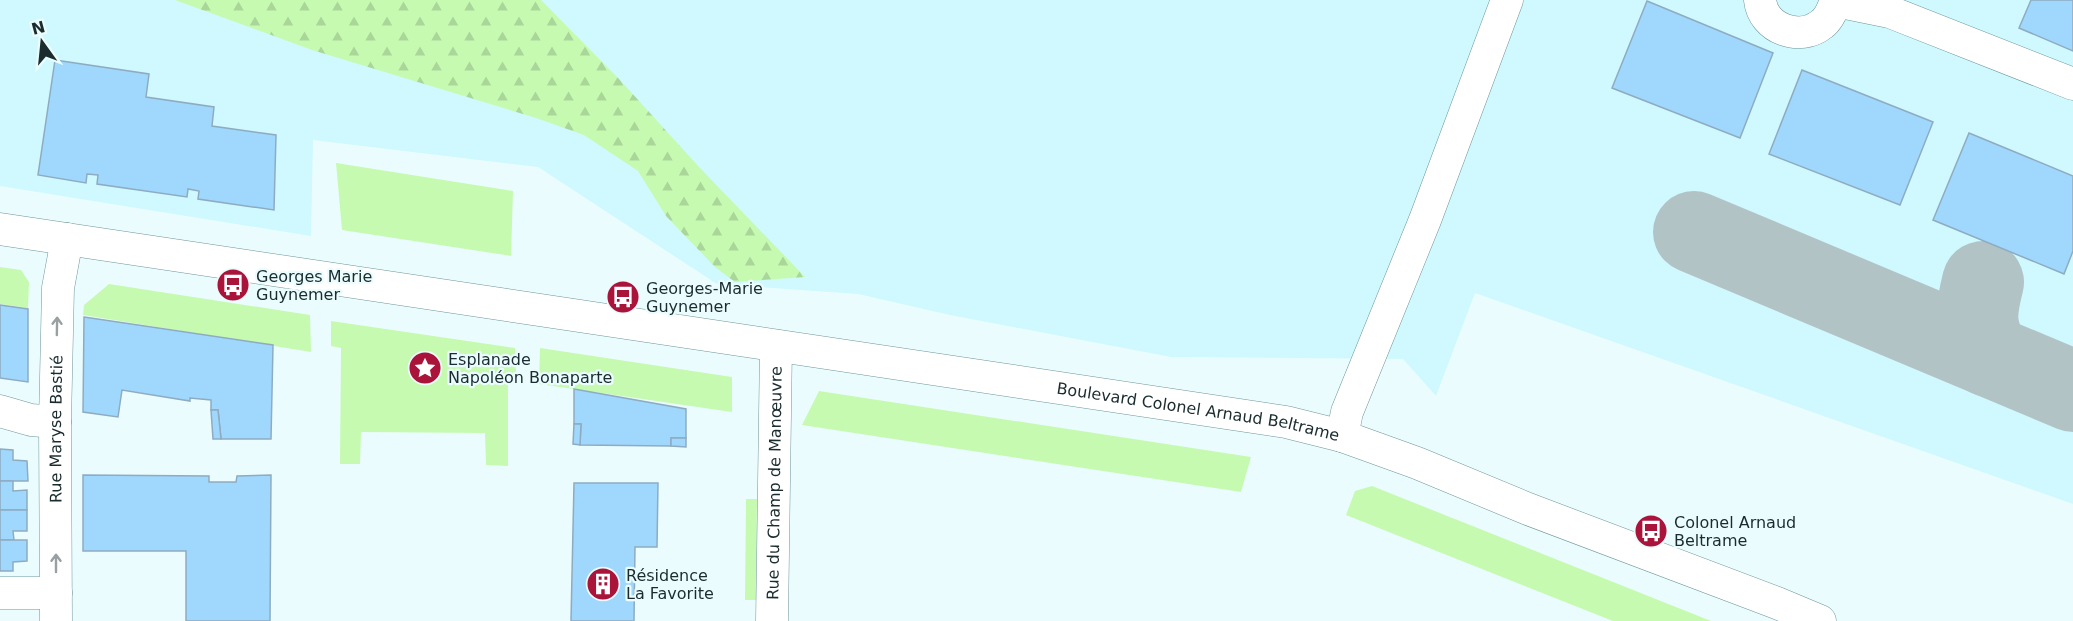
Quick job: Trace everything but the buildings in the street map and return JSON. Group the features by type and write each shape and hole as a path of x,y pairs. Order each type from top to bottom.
{"street":[{"path":"1342,436 1347,412 1425,220 1507,0"},
{"path":"1760,0 1766,17 1775,26 1787,31 1800,33 1812,30 1824,23 1836,1 1890,12 2073,84"},
{"name":"Boulevard Colonel Arnaud Beltrame","path":"0,229 1286,422 1342,436 1417,463 1528,509 1820,621"},
{"name":"Rue Maryse Bastié","path":"56,607 55,422 58,288 67,239"},
{"name":"Rue du Champ de Manœuvre","path":"772,621 776,346"},
{"path":"0,411 31,420 55,422"},
{"path":"0,593 56,607"}],"shaded area":[{"path":"0,0 2073,0 2073,504 1475,293 1436,396 1403,359 1171,357 950,315 858,294 717,284 538,167 313,140 311,236 0,186"}],"green space":[{"path":"175,0 541,0 620,80 700,168 805,277 735,282 715,267 666,216 638,171 584,135 536,118 312,50"},
{"path":"336,163 513,191 511,256 342,230"},
{"path":"0,267 21,270 29,282 28,308 0,304"},
{"path":"109,284 310,315 311,352 83,315 84,305"},
{"path":"331,321 515,348 516,373 508,373 508,466 486,465 485,433 361,432 360,464 340,464 341,348 331,346"},
{"path":"540,348 732,377 732,412 539,384"},
{"path":"819,391 1251,457 1241,492 802,425"},
{"path":"1372,486 1711,621 1613,621 1346,515 1355,491"},
{"path":"746,499 757,499 756,600 745,600"}],"taxiway":[{"path":"1694,232 2073,391"},
{"path":"1983,282 1977,320 1989,356"}],"place":[{"name":"Georges Marie Guynemer","path":"233,285"},
{"name":"Georges-Marie Guynemer","path":"623,297"},
{"name":"Esplanade Napoléon Bonaparte","path":"425,368"},
{"name":"Colonel Arnaud Beltrame","path":"1651,531"},
{"name":"Résidence La Favorite","path":"603,584"}]}
